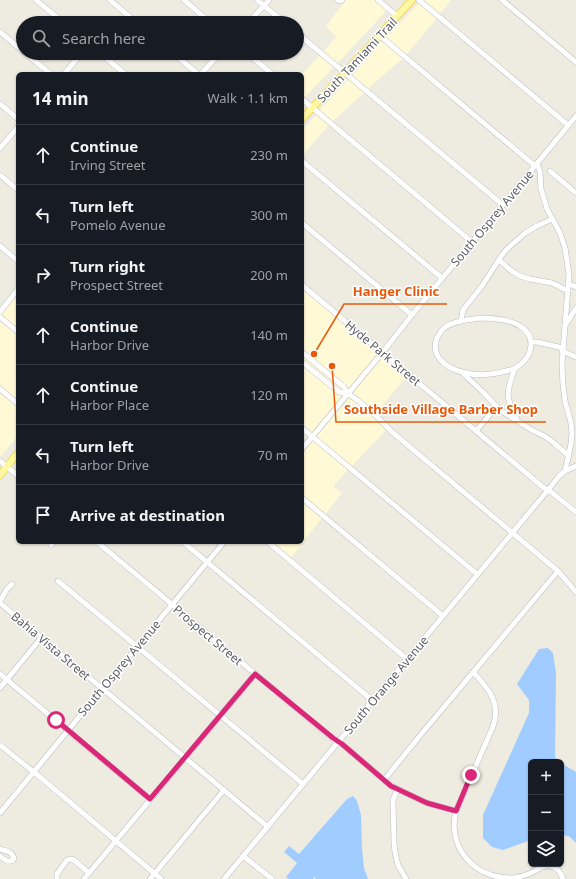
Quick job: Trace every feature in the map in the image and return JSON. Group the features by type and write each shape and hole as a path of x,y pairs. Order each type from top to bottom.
{"main road":[{"name":"South Tamiami Trail","path":"304,117 412,0"},
{"path":"0,474 16,455"}],"street":[{"path":"36,0 55,16"},
{"path":"110,0 129,16"},
{"path":"184,0 203,16"},
{"path":"258,0 276,16"},
{"path":"255,16 269,0"},
{"path":"337,0 342,0"},
{"path":"378,0 397,16"},
{"path":"419,0 568,125"},
{"path":"502,0 576,62"},
{"path":"0,32 16,45"},
{"path":"379,36 536,165 540,172 541,189 544,199 566,248 569,266 569,284 562,364 563,385 572,433 572,444 566,471"},
{"path":"304,39 503,205"},
{"path":"34,60 49,72"},
{"path":"66,72 76,60"},
{"path":"108,60 123,72"},
{"path":"182,60 197,72"},
{"path":"201,72 213,60"},
{"path":"255,60 270,72"},
{"path":"304,101 472,242"},
{"path":"0,104 16,117"},
{"name":"South Osprey Avenue","path":"304,446 576,116"},
{"path":"0,148 16,129"},
{"path":"304,163 442,278"},
{"path":"550,171 576,193"},
{"path":"0,175 16,188"},
{"path":"461,321 464,310 507,249 531,229 552,219"},
{"path":"304,225 412,314"},
{"path":"0,246 16,259"},
{"path":"499,260 520,276 552,283 568,291"},
{"path":"569,284 576,287"},
{"name":"Hyde Park Street","path":"304,287 544,488 576,512"},
{"path":"0,312 16,291"},
{"path":"565,326 576,308"},
{"path":"0,317 16,330"},
{"path":"484,318 499,319 519,325 529,335 532,342 531,350 528,356 515,368 487,374 455,370 444,363 436,354 435,349 440,332 448,326 461,321 484,318"},
{"path":"532,342 537,342 563,350 576,357"},
{"path":"304,354 344,387 348,394"},
{"path":"304,364 339,392 348,394 368,408 392,432 558,571 576,592"},
{"path":"515,368 509,385 508,397 517,421"},
{"path":"463,372 508,416 546,437 569,456"},
{"path":"0,389 16,402"},
{"path":"476,431 497,406"},
{"path":"304,430 478,574"},
{"path":"0,461 16,474"},
{"name":"South Orange Avenue","path":"224,879 560,475 576,466"},
{"path":"304,500 443,616"},
{"name":"Prospect Street","path":"99,544 391,786 427,803 456,811"},
{"path":"185,544 372,700"},
{"name":"South Osprey Avenue","path":"0,813 222,544"},
{"path":"270,544 407,658"},
{"path":"384,780 558,571"},
{"path":"58,581 303,784"},
{"path":"0,602 6,590 12,584"},
{"name":"Bahia Vista Street","path":"0,602 41,638 268,827"},
{"path":"0,688 41,638"},
{"path":"473,672 483,682 492,695 496,717 456,811 454,822 454,834 456,840 463,856 471,865 496,878 523,876 541,867 550,866 557,869 563,879"},
{"path":"0,674 150,799"},
{"path":"84,879 255,674"},
{"path":"0,745 161,879"},
{"path":"150,879 224,790"},
{"path":"397,790 393,800 394,843 398,864 406,879"},
{"path":"0,849 9,851 12,853 14,858 10,862 6,861 0,856"},
{"path":"243,856 272,879"},
{"path":"57,879 57,874 67,860 70,859 74,860 89,873"}],"shaded area":[{"path":"346,0 375,0 387,10 337,64 323,52 336,37 326,26"},
{"path":"423,0 451,0 440,14"},
{"path":"419,3 437,18 406,55 386,38"},
{"path":"383,41 403,59 368,89 352,76"},
{"path":"320,55 334,67 304,98 304,72"},
{"path":"349,79 365,92 332,122 319,111"},
{"path":"317,114 329,125 304,154 304,128"},
{"path":"304,290 380,353 349,390 304,351"},
{"path":"16,294 16,327 0,314"},
{"path":"0,320 16,333 16,400 0,386"},
{"path":"382,356 407,376 376,413 351,393"},
{"path":"304,357 344,391 340,390 304,361"},
{"path":"304,365 345,395 313,433 304,426"},
{"path":"0,392 16,405 16,438 0,457"},
{"path":"348,396 387,429 352,466 315,436"},
{"path":"313,439 349,469 333,486 342,493 325,515 304,498 304,450"},
{"path":"304,503 322,518 304,541"},
{"path":"274,544 302,544 291,558"}],"water":[{"path":"548,648 553,653 556,673 555,757 557,759 528,759 528,841 503,850 492,847 483,838 483,815 529,713 529,700 517,684 539,649"},
{"path":"564,765 576,772 576,843 570,837 564,835"},
{"path":"353,796 357,801 361,815 364,868 368,879 316,879 314,877 313,879 289,879 286,877 297,863 284,852 289,846 299,854 347,799"}],"place":[{"name":"Hanger Clinic","path":"314,354"},
{"name":"Southside Village Barber Shop","path":"332,366"}],"route":[{"path":"56,720 150,799 255,674 342,744 391,786 416,799 456,811 471,775"}]}
